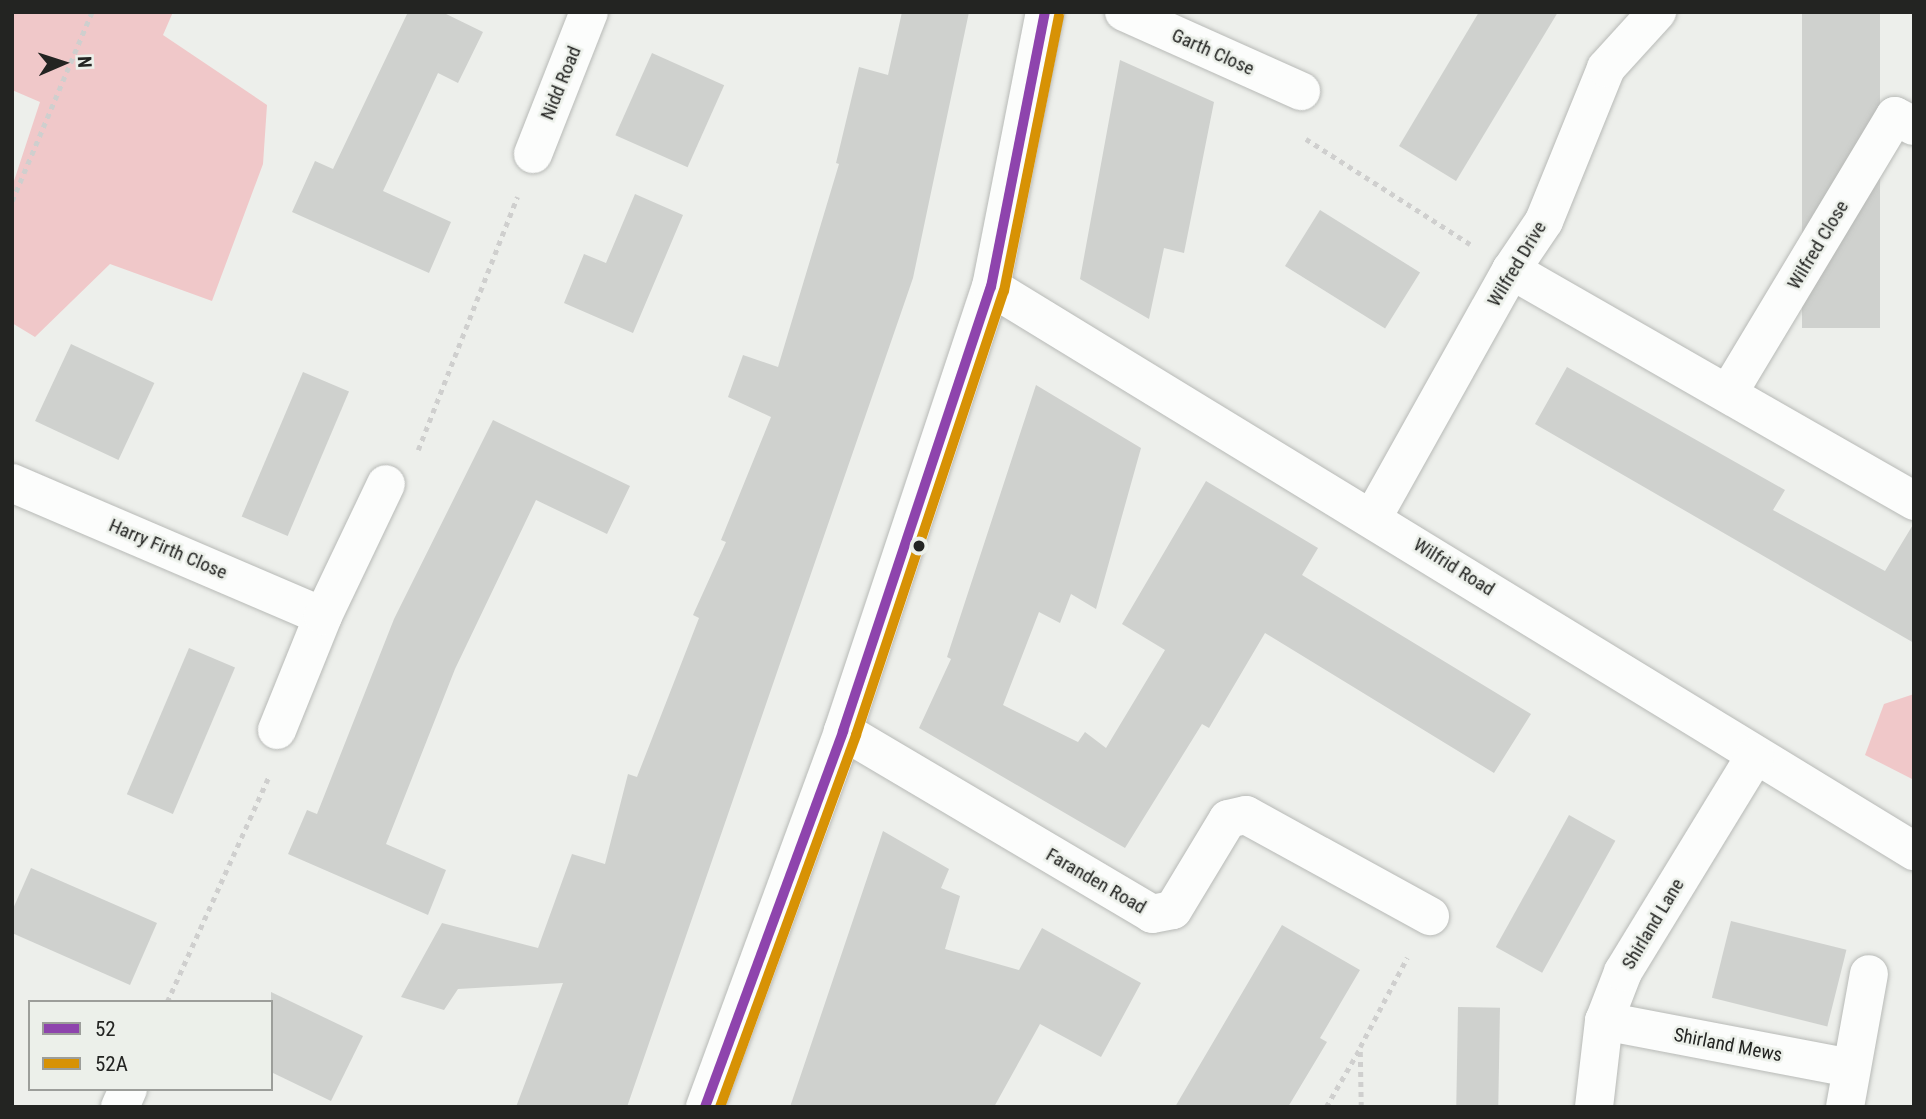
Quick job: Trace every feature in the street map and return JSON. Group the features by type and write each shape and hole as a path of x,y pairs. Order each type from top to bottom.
{"street":[{"name":"Nidd Road","path":"533,154 589,12"},
{"path":"705,1107 843,731 991,287 1045,12"},
{"name":"Garth Close","path":"1124,12 1301,91"},
{"name":"Wilfred Drive","path":"1373,517 1511,270 1544,220 1606,68 1657,12"},
{"name":"Wilfred Close","path":"1730,392 1895,116 1914,126"},
{"path":"1511,270 1730,392 1914,501"},
{"name":"Wilfrid Road","path":"991,287 1373,517 1755,756 1914,851"},
{"name":"Harry Firth Close","path":"12,483 323,615"},
{"path":"277,730 323,615 386,484"},
{"name":"Faranden Road","path":"843,731 1152,914 1173,910 1228,819 1246,815 1430,916"},
{"name":"Shirland Lane","path":"1594,1107 1604,1021 1623,972 1755,756"},
{"path":"1845,1107 1869,974"},
{"name":"Shirland Mews","path":"1604,1021 1851,1068"},
{"path":"120,1107 127,1091"}],"path":[{"path":"12,201 92,12"},
{"path":"1301,91 1284,125 1511,270"},
{"path":"386,484 402,488 533,154"},
{"path":"168,1000 286,735 277,730"},
{"path":"1326,1107 1430,916"},
{"path":"1360,1047 1361,1107"}],"shaded area":[{"path":"12,12 173,12 163,35 267,105 263,164 212,301 110,264 35,337 12,323 12,187 40,102 12,90"},
{"path":"1914,694 1914,780 1865,755 1884,704"}],"building":[{"path":"408,12 442,12 483,32 458,83 438,73 383,191 451,222 429,273 292,212 315,161 333,169"},
{"path":"902,12 969,12 913,278 627,1107 516,1107 563,983 458,989 444,1010 401,997 442,923 538,948 572,854 605,864 628,774 637,777 699,618 693,615 726,542 721,540 771,417 728,397 743,355 778,367 839,164 836,163 859,67 888,75"},
{"path":"1479,12 1558,12 1456,181 1399,146"},
{"path":"1802,12 1880,12 1880,328 1802,328"},
{"path":"652,53 724,85 688,167 615,135"},
{"path":"1120,60 1214,102 1184,253 1164,248 1149,319 1080,279"},
{"path":"635,194 683,215 633,333 564,303 584,254 606,263"},
{"path":"1320,210 1420,273 1385,329 1285,266"},
{"path":"71,344 154,383 118,460 35,421"},
{"path":"1567,367 1785,490 1773,510 1885,571 1914,523 1914,643 1535,424"},
{"path":"303,372 349,392 288,536 242,517"},
{"path":"1036,385 1141,448 1096,609 1071,594 1060,623 1039,612 1003,705 1078,742 1085,732 1106,748 1165,650 1122,624 1206,481 1318,548 1302,575 1531,714 1494,773 1265,633 1209,728 1202,724 1125,848 919,728 951,659 947,657"},
{"path":"493,420 630,486 607,534 536,500 455,669 386,844 446,870 428,915 288,854 307,810 317,814 394,619"},
{"path":"189,648 235,668 173,814 127,794"},
{"path":"1569,815 1615,841 1542,973 1496,947"},
{"path":"883,831 949,869 941,888 960,896 945,949 1019,970 1042,928 1141,983 1101,1057 1040,1024 994,1107 790,1107"},
{"path":"31,868 157,923 130,985 12,933 12,911"},
{"path":"1731,921 1846,950 1827,1026 1712,998"},
{"path":"1282,925 1360,970 1320,1038 1327,1042 1288,1107 1175,1107"},
{"path":"271,992 363,1036 331,1101 273,1073"},
{"path":"1458,1007 1500,1008 1498,1107 1456,1107"}],"transit line":[{"name":"52","path":"705,1107 843,731 991,287 1045,12"},
{"name":"52A","path":"720,1107 856,735 1004,291 1059,15"}]}
